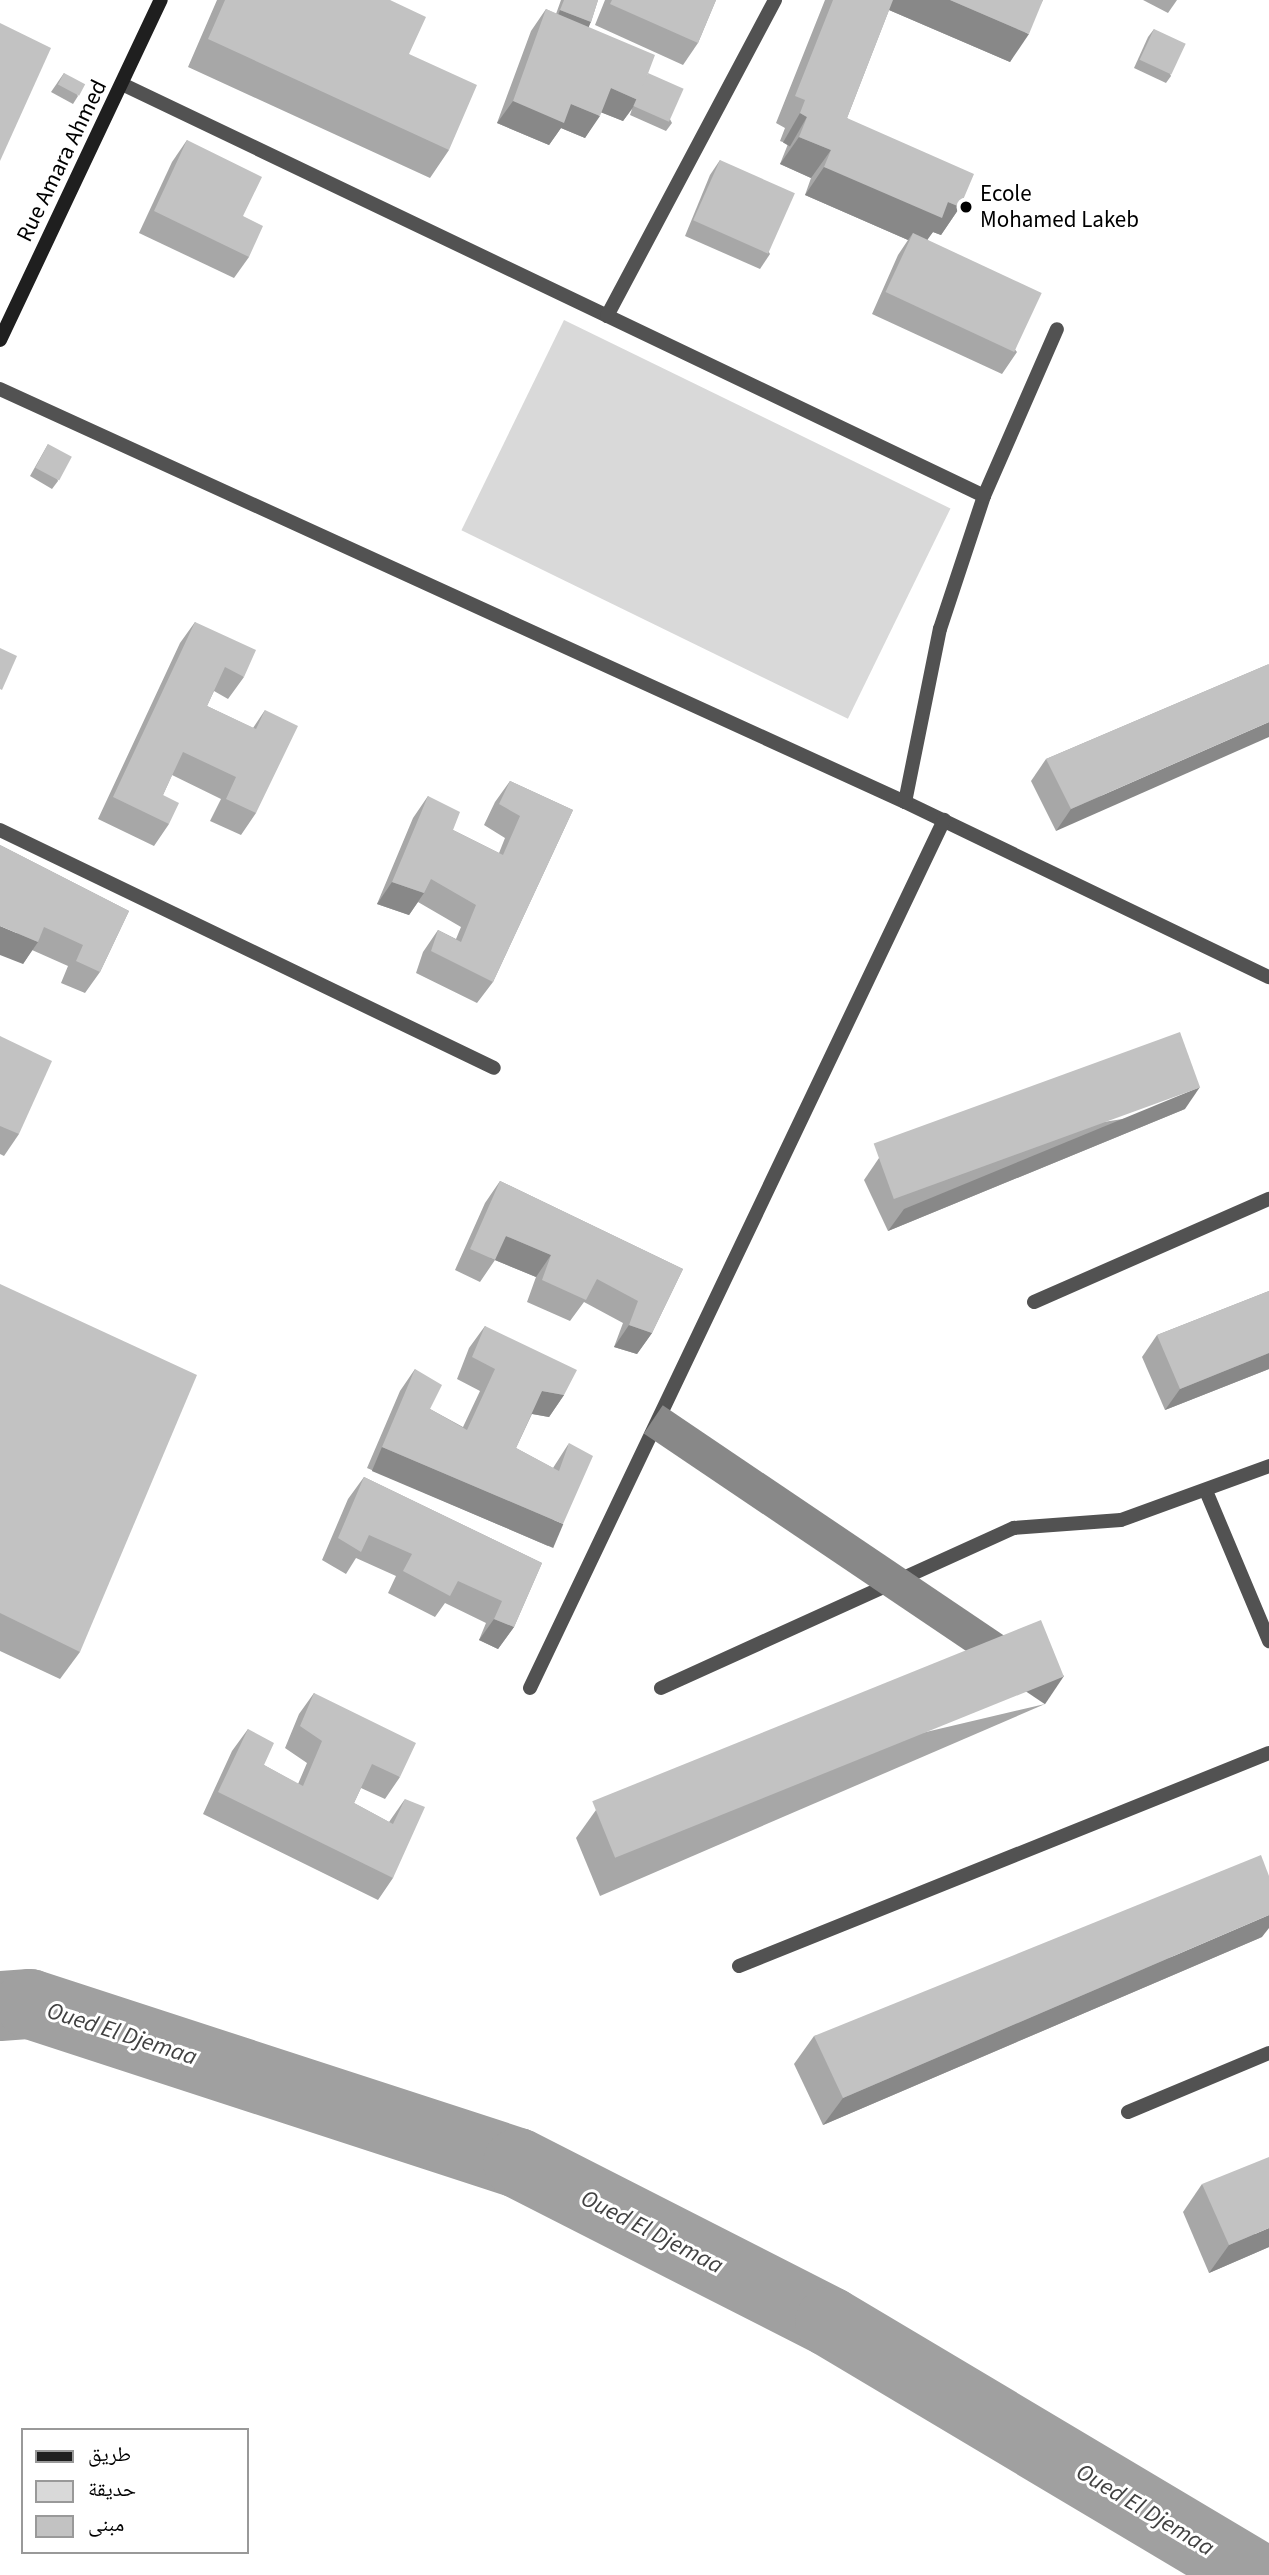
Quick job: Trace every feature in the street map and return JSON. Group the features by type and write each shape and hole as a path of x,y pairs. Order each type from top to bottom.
{"street":[{"name":"Rue Amara Ahmed","path":"0,340 124,85 161,0"},
{"path":"607,316 775,0"},
{"path":"124,85 984,496"},
{"path":"905,802 940,629 984,496 1057,329"},
{"path":"0,389 944,820 1269,977"},
{"path":"530,1688 944,820"},
{"path":"0,830 494,1068"},
{"path":"1034,1302 1269,1199"},
{"path":"661,1688 1014,1528 1121,1520 1269,1466"},
{"path":"1206,1490 1269,1641"},
{"path":"739,1966 1269,1753"},
{"path":"1128,2112 1269,2053"}],"green space":[{"path":"564,320 950,508 848,719 461,530"}],"building":[{"path":"225,0 390,0 426,17 409,54 477,85 449,150 208,39"},
{"path":"564,0 598,0 591,22 560,10"},
{"path":"612,0 716,0 698,43 610,4"},
{"path":"833,0 893,0 847,118 974,174 960,207 948,202 942,218 824,167 831,150 799,137 807,117 800,113 805,100 795,96"},
{"path":"950,0 1043,0 1029,34"},
{"path":"546,9 655,55 638,100 611,88 600,116 571,104 564,123 513,101"},
{"path":"0,23 51,48 0,161"},
{"path":"1154,29 1186,44 1171,75 1140,60"},
{"path":"64,73 85,84 79,96 58,84"},
{"path":"648,73 684,89 669,122 633,106"},
{"path":"187,140 262,177 243,216 263,226 249,257 154,211"},
{"path":"720,160 795,193 768,254 693,220"},
{"path":"913,233 1042,293 1014,352 886,292"},
{"path":"48,444 72,457 59,481 35,468"},
{"path":"195,622 256,650 244,677 225,667 207,706 256,729 265,710 298,726 256,813 226,799 236,777 183,752 163,795 179,803 169,824 113,797"},
{"path":"0,648 17,656 2,690 0,689"},
{"path":"1269,664 1269,722 1071,809 1046,759"},
{"path":"510,781 573,810 493,982 431,951 438,930 461,942 476,905 431,879 424,893 392,882 428,796 460,812 453,830 503,855 520,816 499,804"},
{"path":"0,845 129,911 100,972 76,961 83,945 44,927 38,942 0,926"},
{"path":"1180,1032 1200,1087 894,1199 874,1143"},
{"path":"0,1036 52,1061 19,1134 0,1126"},
{"path":"500,1181 683,1269 652,1333 629,1325 638,1301 597,1279 586,1300 542,1280 551,1255 506,1236 495,1260 470,1249"},
{"path":"0,1284 197,1375 80,1652 0,1613"},
{"path":"1269,1291 1269,1353 1180,1389 1157,1335"},
{"path":"485,1326 577,1370 564,1395 542,1391 516,1448 559,1471 569,1443 593,1456 563,1524 382,1447 415,1369 442,1385 430,1409 467,1430 495,1369 472,1357"},
{"path":"364,1477 542,1563 514,1627 494,1619 502,1601 458,1581 450,1596 403,1571 412,1554 369,1535 361,1552 338,1538"},
{"path":"1041,1620 1064,1677 615,1858 592,1801"},
{"path":"314,1693 416,1743 400,1777 372,1764 354,1803 393,1824 405,1799 425,1807 393,1878 218,1792 248,1729 274,1743 264,1765 303,1786 322,1741 300,1726"},
{"path":"1261,1855 1269,1876 1269,1915 843,2098 814,2036"},
{"path":"1269,2157 1269,2228 1229,2245 1202,2184"}],"waterway":[{"name":"Oued El Djemaa","path":"0,2006 30,2004 518,2163 830,2322 1254,2575"}],"place":[{"name":"Ecole Mohamed Lakeb","path":"966,207"}]}
